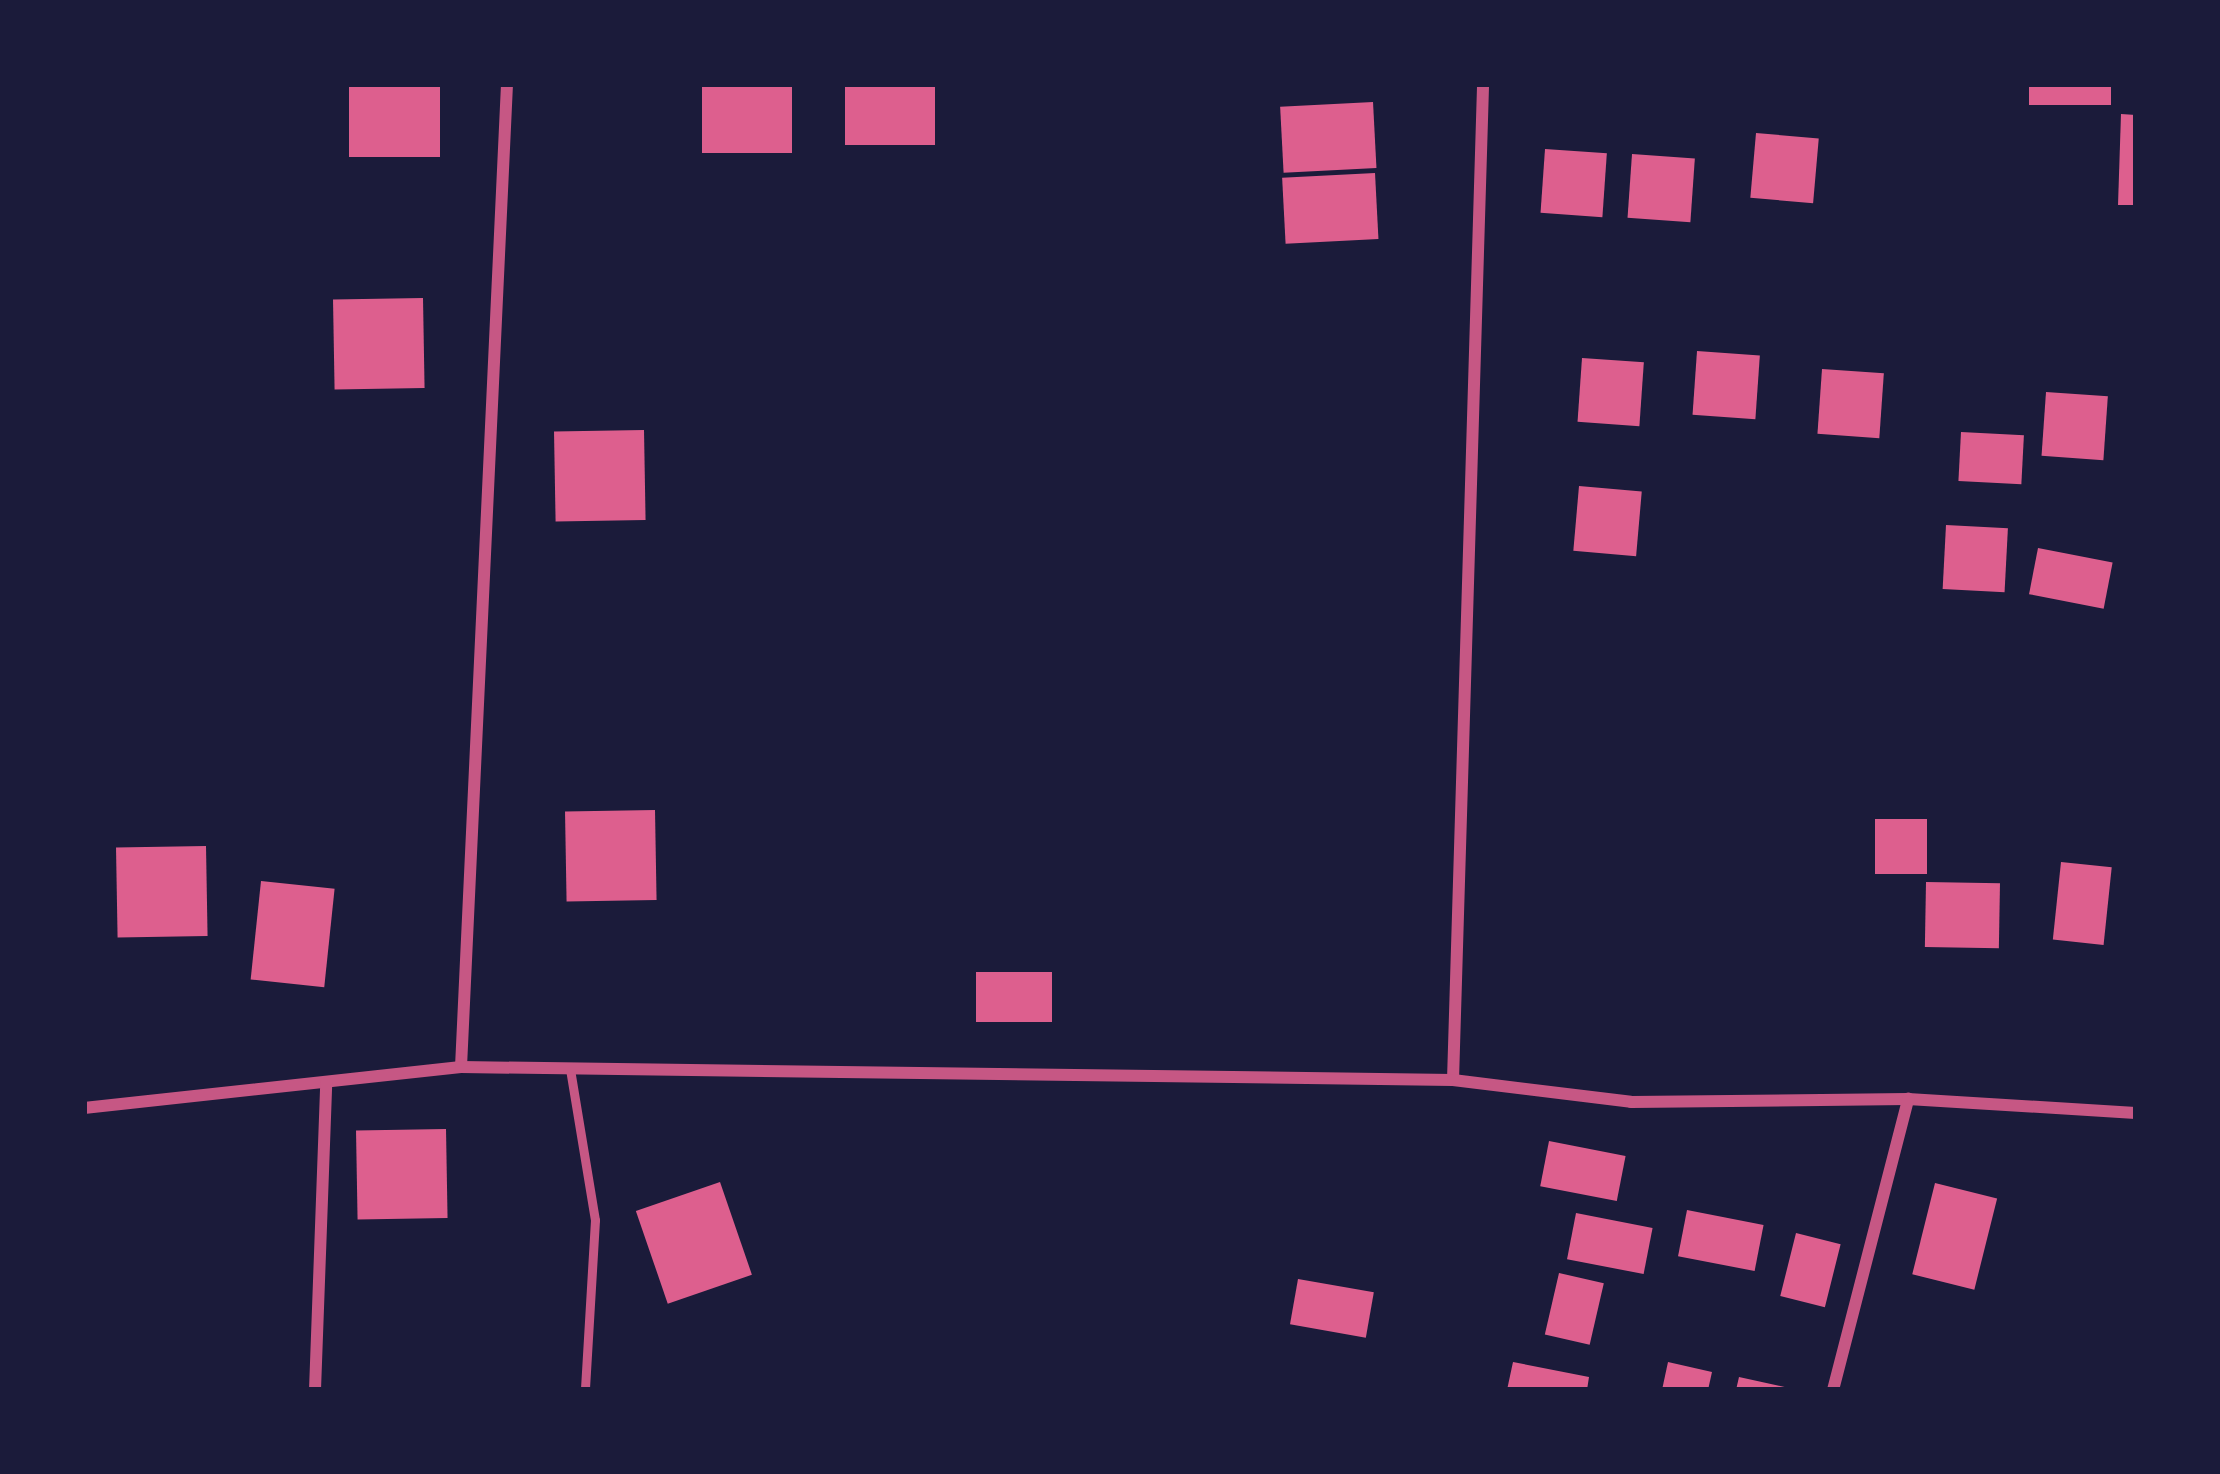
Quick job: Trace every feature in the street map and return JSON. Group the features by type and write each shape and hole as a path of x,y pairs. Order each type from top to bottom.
{"street":[{"path":"461,1067 507,84"},
{"path":"1454,1079 1483,84"},
{"path":"84,1108 461,1067 1454,1079 1631,1102 1908,1099 2136,1113"},
{"path":"315,1390 326,1083"},
{"path":"1833,1390 1908,1099"}],"lane":[{"path":"570,1070 595,1220 585,1390"}],"building":[{"path":"349,84 440,84 440,157 349,157"},
{"path":"702,84 792,84 792,153 702,153"},
{"path":"845,84 935,84 935,145 845,145"},
{"path":"2029,84 2111,84 2111,105 2029,105"},
{"path":"1373,102 1376,168 1284,173 1280,107"},
{"path":"2121,114 2136,115 2136,205 2118,205"},
{"path":"1756,133 1819,138 1813,203 1750,198"},
{"path":"1545,149 1607,153 1602,217 1541,213"},
{"path":"1632,154 1695,158 1690,222 1628,218"},
{"path":"1375,173 1378,239 1286,244 1282,178"},
{"path":"423,298 425,388 335,390 333,300"},
{"path":"1697,351 1760,355 1755,419 1693,415"},
{"path":"1582,358 1644,362 1639,426 1578,422"},
{"path":"1822,369 1884,373 1879,438 1817,434"},
{"path":"2046,392 2108,396 2103,460 2042,456"},
{"path":"644,430 646,520 556,522 554,432"},
{"path":"1961,432 2024,435 2021,484 1958,481"},
{"path":"1579,486 1642,491 1636,556 1573,551"},
{"path":"1946,525 2008,528 2005,592 1943,589"},
{"path":"2038,548 2113,563 2104,609 2029,594"},
{"path":"655,810 657,900 567,902 565,812"},
{"path":"1875,819 1927,819 1927,874 1875,874"},
{"path":"206,846 208,936 118,938 116,848"},
{"path":"2061,862 2112,867 2104,945 2053,940"},
{"path":"261,881 335,889 324,987 251,979"},
{"path":"1926,882 2000,883 1999,948 1925,947"},
{"path":"976,972 1052,972 1052,1022 976,1022"},
{"path":"446,1129 448,1218 358,1220 356,1131"},
{"path":"1549,1141 1626,1156 1617,1201 1540,1186"},
{"path":"720,1182 752,1275 668,1304 636,1211"},
{"path":"1935,1183 1997,1198 1974,1290 1912,1274"},
{"path":"1687,1210 1764,1225 1755,1271 1678,1256"},
{"path":"1576,1213 1653,1228 1644,1274 1567,1259"},
{"path":"1796,1233 1841,1244 1825,1307 1780,1296"},
{"path":"1559,1273 1604,1283 1590,1345 1545,1334"},
{"path":"1298,1279 1374,1292 1366,1338 1290,1324"},
{"path":"1513,1362 1589,1377 1587,1390 1507,1390"},
{"path":"1668,1362 1712,1372 1708,1390 1662,1390"},
{"path":"1739,1377 1789,1388 1789,1390 1736,1390"}]}
